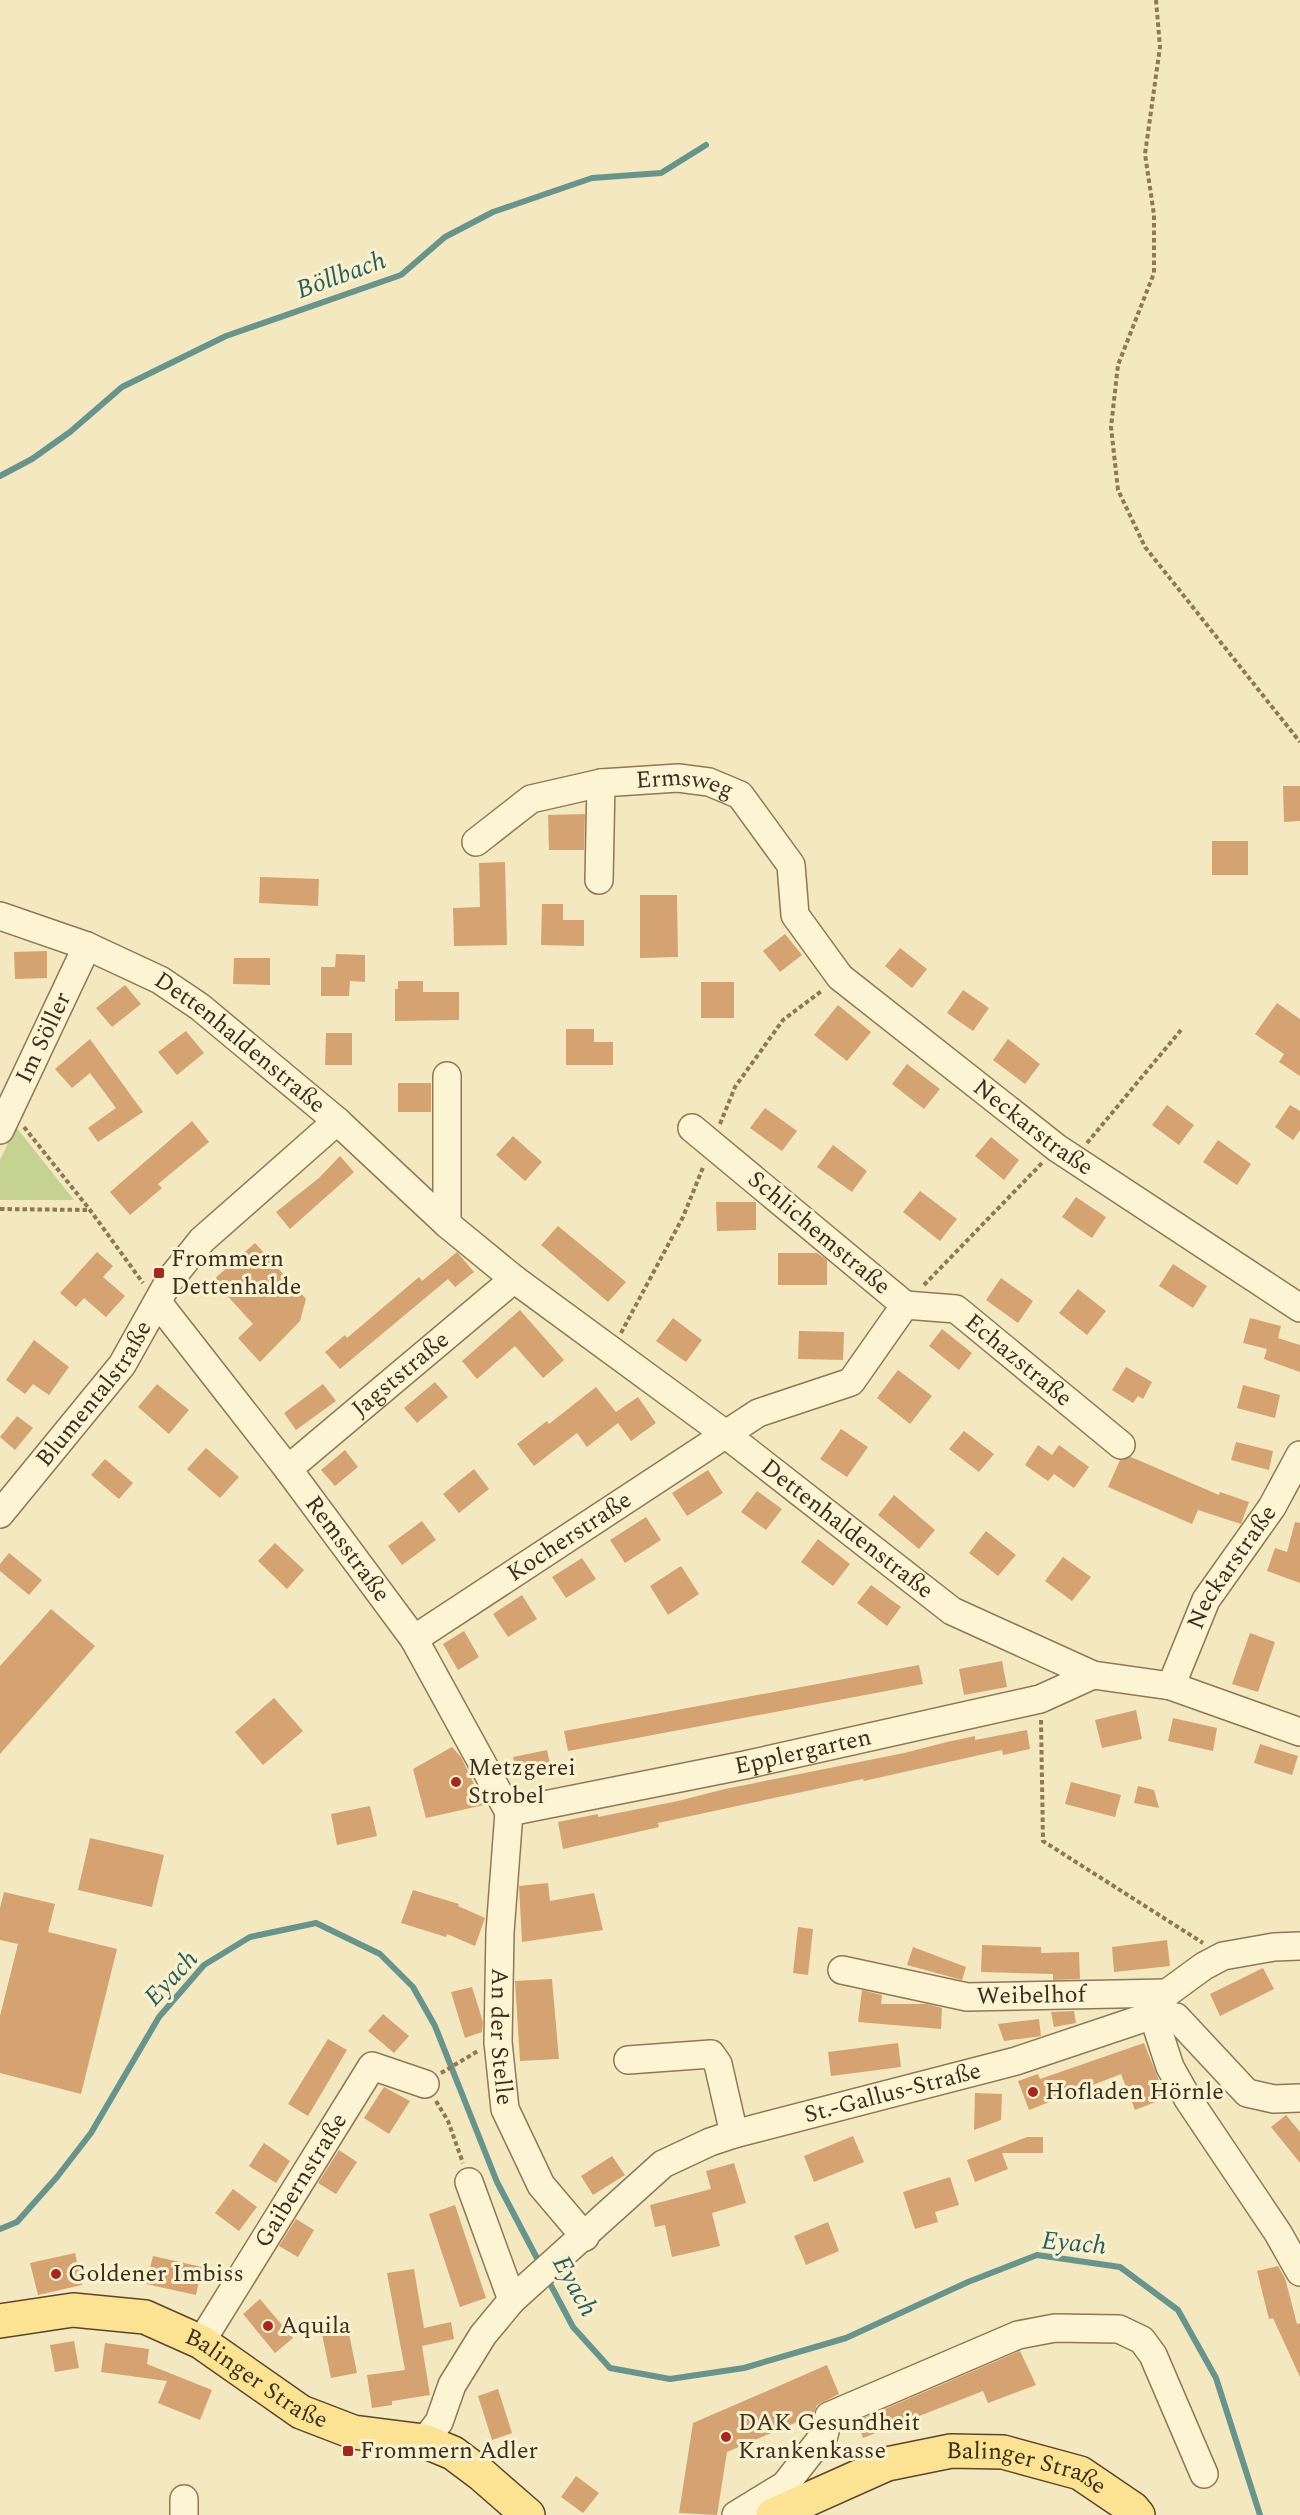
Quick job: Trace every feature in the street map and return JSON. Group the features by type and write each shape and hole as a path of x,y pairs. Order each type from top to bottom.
{"main road":[{"name":"Balinger Straße","path":"0,2321 73,2310 146,2316 201,2342 301,2412 353,2433 423,2442 453,2453 482,2474 528,2515"},
{"name":"Balinger Straße","path":"773,2515 887,2464 951,2451 1003,2452 1080,2473 1133,2509 1138,2515"}],"street":[{"name":"Ermsweg","path":"477,842 531,799 601,783 678,778 709,782 740,795 791,865 795,915"},
{"name":"Ermsweg","path":"599,880 601,783"},
{"name":"Neckarstraße","path":"795,915 840,977 1057,1148 1300,1308"},
{"name":"Dettenhaldenstraße","path":"0,916 87,946 160,980 200,1007 337,1121 447,1224 514,1279 724,1433 952,1611 1093,1675 1171,1686 1300,1732"},
{"name":"Im Söller","path":"5,1120 87,946"},
{"path":"447,1076 447,1224"},
{"name":"Blumentalstraße","path":"0,1514 122,1365 159,1304 169,1281 202,1240 337,1121"},
{"name":"Schlichemstraße","path":"702,1136 905,1305 852,1382 758,1413 724,1433"},
{"name":"Jagststraße","path":"288,1469 514,1279"},
{"name":"Remsstraße","path":"159,1304 288,1469 414,1639 509,1812"},
{"name":"Echazstraße","path":"905,1305 956,1309 1121,1445"},
{"name":"Kocherstraße","path":"414,1639 724,1433"},
{"name":"Neckarstraße","path":"1171,1686 1206,1600 1272,1507 1300,1455"},
{"name":"Epplergarten","path":"509,1812 756,1762 1040,1699 1093,1675"},
{"name":"An der Stelle","path":"509,1812 500,1932 498,2042 506,2109 541,2185 578,2243"},
{"path":"1153,2015 1167,1993 1204,1966 1224,1956 1274,1947 1300,1946"},
{"name":"Weibelhof","path":"842,1970 967,1997 1167,1993"},
{"path":"1153,2015 1176,2018 1247,2093 1274,2099 1300,2098"},
{"path":"1153,2015 1170,2067 1188,2099 1272,2224 1300,2272"},
{"name":"St.-Gallus-Straße","path":"423,2442 439,2422 452,2385 483,2334 521,2292 663,2164 710,2142 734,2134 1016,2061 1153,2015"},
{"path":"628,2060 711,2054 718,2064 734,2134"},
{"name":"Gaibernstraße","path":"201,2342 372,2066 433,2078"},
{"path":"469,2182 521,2292"},
{"path":"736,2515 784,2485 824,2435 829,2416 1018,2334 1055,2328 1119,2329 1142,2340 1153,2355 1204,2474"}],"path":[{"path":"1156,0 1160,47 1144,154 1154,215 1154,273 1118,365 1111,427 1118,490 1144,547 1300,742"},
{"path":"611,1352 683,1217 702,1136 783,1020 840,977"},
{"path":"905,1305 1057,1148 1086,1145 1181,1030"},
{"path":"5,1120 90,1210 159,1304"},
{"path":"0,1209 90,1210"},
{"path":"1040,1699 1043,1841 1224,1956"},
{"path":"469,2182 433,2078 472,2054"}],"green space":[{"path":"16,1127 74,1200 0,1200 0,1160"}],"building":[{"path":"1283,786 1300,786 1300,821 1284,822"},
{"path":"585,814 584,850 549,850 548,815"},
{"path":"1212,841 1248,841 1248,875 1212,875"},
{"path":"505,862 507,945 454,946 453,908 480,907 479,863"},
{"path":"260,877 319,879 318,906 259,903"},
{"path":"640,895 677,895 678,957 640,958"},
{"path":"542,904 563,904 563,920 584,920 584,946 541,945"},
{"path":"785,934 802,955 780,972 763,951"},
{"path":"900,948 927,969 912,988 885,966"},
{"path":"47,951 47,978 15,979 14,952"},
{"path":"336,954 365,955 365,982 350,981 349,996 321,996 321,967 335,967"},
{"path":"234,958 270,958 270,985 233,984"},
{"path":"398,981 423,981 423,992 459,992 459,1020 395,1021 395,989 398,989"},
{"path":"701,982 734,982 734,1018 701,1018"},
{"path":"125,985 141,1004 112,1027 96,1008"},
{"path":"963,990 989,1008 973,1031 947,1013"},
{"path":"1277,1003 1300,1019 1300,1076 1279,1062 1284,1054 1255,1034"},
{"path":"838,1005 871,1032 847,1061 814,1035"},
{"path":"566,1029 594,1029 594,1042 613,1042 613,1065 566,1065"},
{"path":"186,1031 204,1053 177,1075 158,1052"},
{"path":"326,1033 352,1033 352,1065 325,1065"},
{"path":"90,1039 143,1112 98,1142 88,1128 116,1108 90,1073 72,1088 55,1069"},
{"path":"1008,1039 1040,1064 1025,1084 993,1060"},
{"path":"907,1064 940,1089 924,1109 892,1084"},
{"path":"398,1083 431,1083 431,1112 398,1112"},
{"path":"1167,1105 1194,1125 1179,1145 1152,1125"},
{"path":"1290,1105 1300,1111 1300,1130 1293,1140 1275,1127"},
{"path":"765,1108 797,1131 782,1151 750,1128"},
{"path":"192,1121 209,1142 158,1184 162,1188 130,1215 110,1192"},
{"path":"513,1136 542,1162 525,1181 496,1155"},
{"path":"991,1137 1019,1160 1004,1180 975,1156"},
{"path":"1218,1140 1251,1164 1237,1185 1203,1162"},
{"path":"833,1145 867,1171 852,1192 817,1167"},
{"path":"340,1156 354,1172 290,1229 276,1212 319,1178"},
{"path":"920,1191 957,1219 940,1241 903,1212"},
{"path":"1076,1197 1106,1217 1092,1238 1062,1217"},
{"path":"716,1202 756,1202 756,1230 717,1231"},
{"path":"558,1226 626,1282 608,1302 541,1245"},
{"path":"255,1243 306,1299 300,1321 260,1362 238,1338 253,1324 213,1280"},
{"path":"97,1252 113,1266 103,1277 125,1296 106,1317 84,1298 76,1307 60,1293"},
{"path":"457,1252 474,1272 455,1287 448,1279 340,1369 325,1352 345,1335 347,1338 419,1277 422,1281"},
{"path":"778,1253 817,1253 827,1260 827,1285 778,1285"},
{"path":"1173,1264 1207,1286 1193,1308 1159,1286"},
{"path":"1001,1278 1033,1301 1018,1323 986,1300"},
{"path":"1078,1289 1106,1311 1087,1335 1059,1313"},
{"path":"520,1310 564,1360 543,1378 515,1346 477,1379 462,1361"},
{"path":"673,1318 702,1340 686,1362 656,1341"},
{"path":"1250,1318 1281,1326 1278,1338 1300,1345 1300,1372 1264,1359 1267,1349 1243,1343"},
{"path":"942,1329 972,1353 959,1370 929,1346"},
{"path":"799,1331 844,1332 843,1360 798,1359"},
{"path":"34,1340 69,1367 49,1395 33,1384 25,1394 6,1380"},
{"path":"1126,1367 1152,1382 1143,1399 1138,1396 1133,1403 1112,1390"},
{"path":"898,1370 932,1396 910,1424 877,1398"},
{"path":"435,1382 448,1397 417,1423 404,1408"},
{"path":"157,1384 189,1410 169,1434 138,1407"},
{"path":"323,1384 336,1401 296,1430 284,1413"},
{"path":"1243,1385 1280,1395 1275,1418 1237,1408"},
{"path":"596,1387 616,1412 638,1397 656,1423 631,1441 618,1423 587,1447 577,1433 534,1466 517,1444 547,1421 549,1424"},
{"path":"17,1416 33,1428 15,1450 0,1437"},
{"path":"841,1429 868,1447 847,1477 820,1459"},
{"path":"964,1431 994,1454 979,1472 949,1449"},
{"path":"1236,1442 1273,1451 1269,1470 1231,1460"},
{"path":"1038,1445 1052,1455 1059,1445 1089,1467 1074,1488 1054,1474 1048,1481 1025,1465"},
{"path":"206,1448 239,1477 220,1498 187,1469"},
{"path":"345,1450 358,1467 335,1486 321,1470"},
{"path":"1131,1457 1219,1495 1220,1492 1249,1502 1241,1524 1198,1510 1192,1524 1108,1487 1120,1460"},
{"path":"105,1459 133,1483 119,1499 91,1475"},
{"path":"474,1469 489,1489 459,1513 443,1494"},
{"path":"708,1470 723,1493 687,1516 672,1493"},
{"path":"757,1491 782,1509 766,1530 741,1512"},
{"path":"894,1495 935,1530 919,1549 878,1515"},
{"path":"646,1517 661,1540 625,1563 610,1540"},
{"path":"422,1521 436,1540 402,1565 388,1546"},
{"path":"1295,1522 1300,1523 1300,1583 1267,1571 1275,1548 1287,1552"},
{"path":"986,1531 1016,1555 998,1576 969,1553"},
{"path":"818,1539 850,1564 833,1586 801,1562"},
{"path":"275,1543 304,1570 287,1589 258,1561"},
{"path":"9,1553 42,1580 29,1595 0,1571 0,1564"},
{"path":"1063,1557 1091,1577 1072,1601 1045,1581"},
{"path":"582,1558 596,1579 566,1598 552,1577"},
{"path":"681,1566 699,1594 668,1615 650,1586"},
{"path":"871,1585 901,1607 887,1626 857,1603"},
{"path":"522,1595 537,1619 508,1637 493,1614"},
{"path":"51,1609 95,1646 0,1754 0,1666"},
{"path":"464,1631 479,1657 458,1670 443,1644"},
{"path":"1250,1633 1275,1642 1258,1692 1232,1684"},
{"path":"1002,1661 1007,1687 964,1695 959,1669"},
{"path":"919,1665 923,1684 568,1751 564,1731"},
{"path":"274,1698 303,1731 263,1765 235,1732"},
{"path":"1136,1710 1142,1739 1102,1748 1095,1720"},
{"path":"1173,1718 1217,1728 1213,1751 1168,1741"},
{"path":"1027,1730 1030,1749 1003,1755 1002,1750 864,1781 863,1779 802,1792 658,1823 659,1827 563,1849 558,1822 598,1814 598,1817 678,1801 975,1736 975,1740"},
{"path":"1260,1744 1298,1756 1292,1775 1254,1763"},
{"path":"452,1747 461,1757 484,1805 426,1818 413,1769"},
{"path":"547,1750 551,1769 517,1776 513,1757"},
{"path":"1071,1782 1121,1795 1115,1817 1065,1804"},
{"path":"1138,1786 1154,1790 1159,1808 1134,1803"},
{"path":"370,1806 377,1836 337,1845 331,1814"},
{"path":"90,1838 164,1855 152,1907 78,1890"},
{"path":"548,1883 550,1901 594,1893 603,1930 522,1942 519,1886"},
{"path":"413,1890 459,1904 458,1906 485,1918 475,1946 447,1934 446,1937 401,1923"},
{"path":"4,1892 55,1904 48,1932 117,1949 81,2094 0,2073 0,2016 18,1944 0,1940 0,1908"},
{"path":"798,1927 813,1929 808,1975 793,1973"},
{"path":"1167,1940 1170,1966 1114,1972 1112,1947"},
{"path":"982,1945 1041,1947 1041,1953 1079,1952 1080,1979 1053,1980 1053,1974 981,1972"},
{"path":"913,1947 966,1967 962,1980 907,1965"},
{"path":"1263,1968 1274,1989 1220,2016 1210,1994"},
{"path":"552,1979 559,2059 520,2061 515,1981"},
{"path":"472,1987 483,2022 482,2032 465,2038 451,1992"},
{"path":"862,1990 882,1995 881,2004 927,2004 942,2008 941,2029 858,2022"},
{"path":"1074,2011 1076,2023 1054,2027 1051,2012"},
{"path":"383,2014 409,2036 394,2053 368,2031"},
{"path":"1039,2019 1041,2036 1004,2041 998,2024"},
{"path":"328,2039 347,2050 308,2116 288,2104"},
{"path":"898,2043 901,2067 831,2076 828,2052"},
{"path":"1144,2043 1166,2098 1135,2110 1121,2074 1029,2110 1018,2081 1038,2074 1040,2079"},
{"path":"384,2087 410,2101 389,2134 364,2118"},
{"path":"975,2093 1002,2094 1001,2120 974,2130"},
{"path":"1286,2115 1300,2132 1300,2163 1271,2127"},
{"path":"853,2136 864,2162 814,2182 804,2156"},
{"path":"1027,2137 1043,2137 1043,2153 1002,2153 1008,2169 975,2182 967,2160"},
{"path":"264,2143 290,2161 276,2183 249,2166"},
{"path":"339,2150 357,2162 336,2194 318,2183"},
{"path":"612,2156 625,2175 593,2195 581,2176"},
{"path":"734,2163 746,2203 712,2213 720,2246 672,2257 665,2225 655,2227 650,2205 711,2189 706,2171"},
{"path":"950,2177 959,2205 935,2212 938,2222 915,2229 903,2192"},
{"path":"233,2189 257,2207 239,2231 215,2213"},
{"path":"455,2205 486,2298 460,2307 429,2214"},
{"path":"296,2219 314,2230 298,2257 279,2246"},
{"path":"828,2222 839,2251 806,2265 794,2236"},
{"name":"Goldener Imbiss","path":"75,2253 82,2285 38,2295 30,2263"},
{"path":"153,2256 202,2267 196,2295 146,2284"},
{"path":"1278,2266 1285,2278 1297,2324 1300,2323 1300,2377 1273,2318 1269,2319 1257,2271"},
{"path":"414,2269 424,2328 451,2322 454,2339 422,2346 430,2395 392,2401 392,2405 372,2408 367,2375 405,2370 387,2273"},
{"name":"Aquila","path":"260,2299 293,2338 275,2353 243,2314"},
{"path":"348,2329 357,2373 331,2378 322,2334"},
{"path":"74,2341 79,2368 55,2372 50,2345"},
{"path":"105,2343 149,2349 147,2364 212,2390 200,2420 158,2403 167,2381 101,2372"},
{"path":"1020,2351 1036,2385 988,2403 983,2391 863,2438 857,2421"},
{"name":"DAK Gesundheit Krankenkasse","path":"827,2365 839,2394 817,2405 813,2415 727,2452 717,2515 679,2513 693,2423"},
{"path":"498,2389 512,2433 492,2440 478,2396"},
{"path":"576,2476 599,2493 583,2513 561,2497"}],"waterway":[{"name":"Böllbach","path":"0,476 32,459 70,432 122,387 226,336 401,275 445,237 493,212 592,178 661,173 706,145"},
{"name":"Eyach","path":"0,2229 17,2222 57,2177 91,2133 159,2017 204,1965 250,1937 316,1923 380,1954 413,1987 435,2026 497,2182 540,2264"},
{"name":"Eyach","path":"547,2278 573,2327 610,2368 670,2379 744,2368 846,2338 968,2282 1037,2255 1120,2267 1178,2310 1216,2378 1260,2515"}],"place":[{"name":"Frommern Dettenhalde","path":"159,1273"},
{"name":"Metzgerei Strobel","path":"456,1782"},
{"name":"Hofladen Hörnle","path":"1033,2092"},
{"name":"Goldener Imbiss","path":"56,2274"},
{"name":"Aquila","path":"268,2326"},
{"name":"DAK Gesundheit Krankenkasse","path":"726,2437"},
{"name":"Frommern Adler","path":"348,2451"}]}
